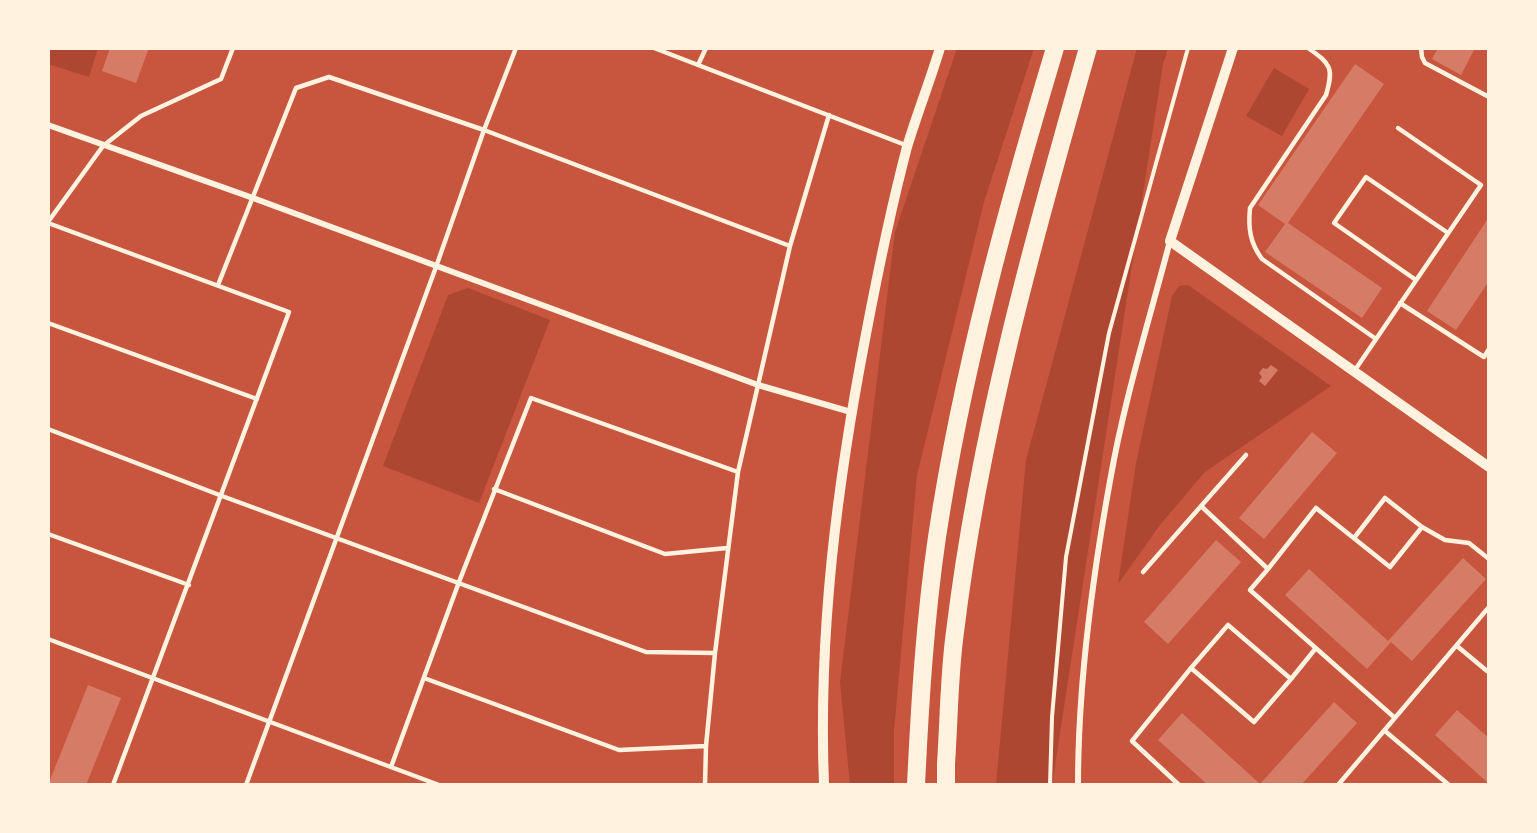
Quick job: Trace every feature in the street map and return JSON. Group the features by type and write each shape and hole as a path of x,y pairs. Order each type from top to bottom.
{"highway":[{"path":"916,785 923,647 937,537 961,407 1016,178 1055,48"},
{"path":"946,785 954,634 972,517 997,396 1051,178 1088,48"}],"street":[{"path":"824,785 822,720 824,640 839,498 851,412 878,274 908,146 940,48"},
{"path":"1078,785 1082,700 1090,618 1110,480 1135,369 1170,242 1233,48"},
{"path":"48,125 253,198 758,385 851,412"},
{"path":"1170,242 1489,467"}],"lane":[{"path":"113,785 290,312 48,223 103,146 141,116 221,79 233,48"},
{"path":"246,785 484,130 516,48"},
{"path":"654,48 908,146"},
{"path":"698,65 706,48"},
{"path":"1308,48 1325,59 1331,76 1326,95 1250,208 1248,226 1254,248 1262,259 1376,339"},
{"path":"1421,48 1425,63 1489,97"},
{"path":"218,285 296,88 329,77 484,130 790,246"},
{"path":"705,785 714,653 738,472 790,246 829,115"},
{"path":"1354,371 1481,185 1398,128"},
{"path":"1416,280 1334,223 1366,177 1448,234"},
{"path":"1400,303 1484,357 1489,349"},
{"path":"48,323 257,399"},
{"path":"391,767 494,489 531,398 738,472"},
{"path":"48,429 222,496 646,652 714,653"},
{"path":"1143,572 1246,454"},
{"path":"494,489 665,554 727,548"},
{"path":"1354,538 1385,498 1422,527 1445,540 1470,543 1489,559"},
{"path":"1201,506 1268,569"},
{"path":"1395,718 1250,590 1316,508 1390,567 1422,527"},
{"path":"48,534 189,585"},
{"path":"1338,785 1489,607"},
{"path":"1179,785 1132,741 1228,625 1291,679"},
{"path":"48,639 439,785"},
{"path":"1456,646 1489,671"},
{"path":"1191,668 1254,722 1316,648"},
{"path":"424,678 619,750 706,746"},
{"path":"1385,731 1449,785"}],"path":[{"path":"1050,785 1052,717 1066,557 1109,333 1188,48"}],"shaded area":[{"path":"48,48 98,48 89,77 48,64"},
{"path":"957,48 1034,48 984,202 917,475 894,731 894,785 850,785 840,682 895,232"},
{"path":"1137,48 1168,48 1163,64 1052,785 996,785 1026,460"},
{"path":"1274,68 1309,89 1282,136 1246,116"},
{"path":"1188,285 1331,386 1205,472 1160,525 1118,584 1136,463 1172,296 1179,286"},
{"path":"468,288 550,320 479,503 383,466 448,295"}],"building":[{"path":"110,48 149,48 136,83 102,71"},
{"path":"1438,48 1475,48 1461,75 1432,59"},
{"path":"1355,64 1384,84 1288,223 1382,288 1362,318 1265,252 1285,224 1258,205"},
{"path":"1489,217 1489,281 1456,330 1427,311"},
{"path":"1271,365 1278,370 1265,386 1259,381 1262,377 1259,373 1263,368 1267,369"},
{"path":"1312,432 1337,453 1264,539 1239,518"},
{"path":"1216,540 1241,562 1168,644 1144,622"},
{"path":"1463,558 1486,579 1412,661 1391,642 1367,669 1285,595 1309,569 1388,641"},
{"path":"88,685 121,698 86,785 48,785"},
{"path":"1334,702 1357,723 1301,785 1208,785 1158,740 1182,713 1260,784"},
{"path":"1457,710 1489,738 1489,784 1435,735"}]}
